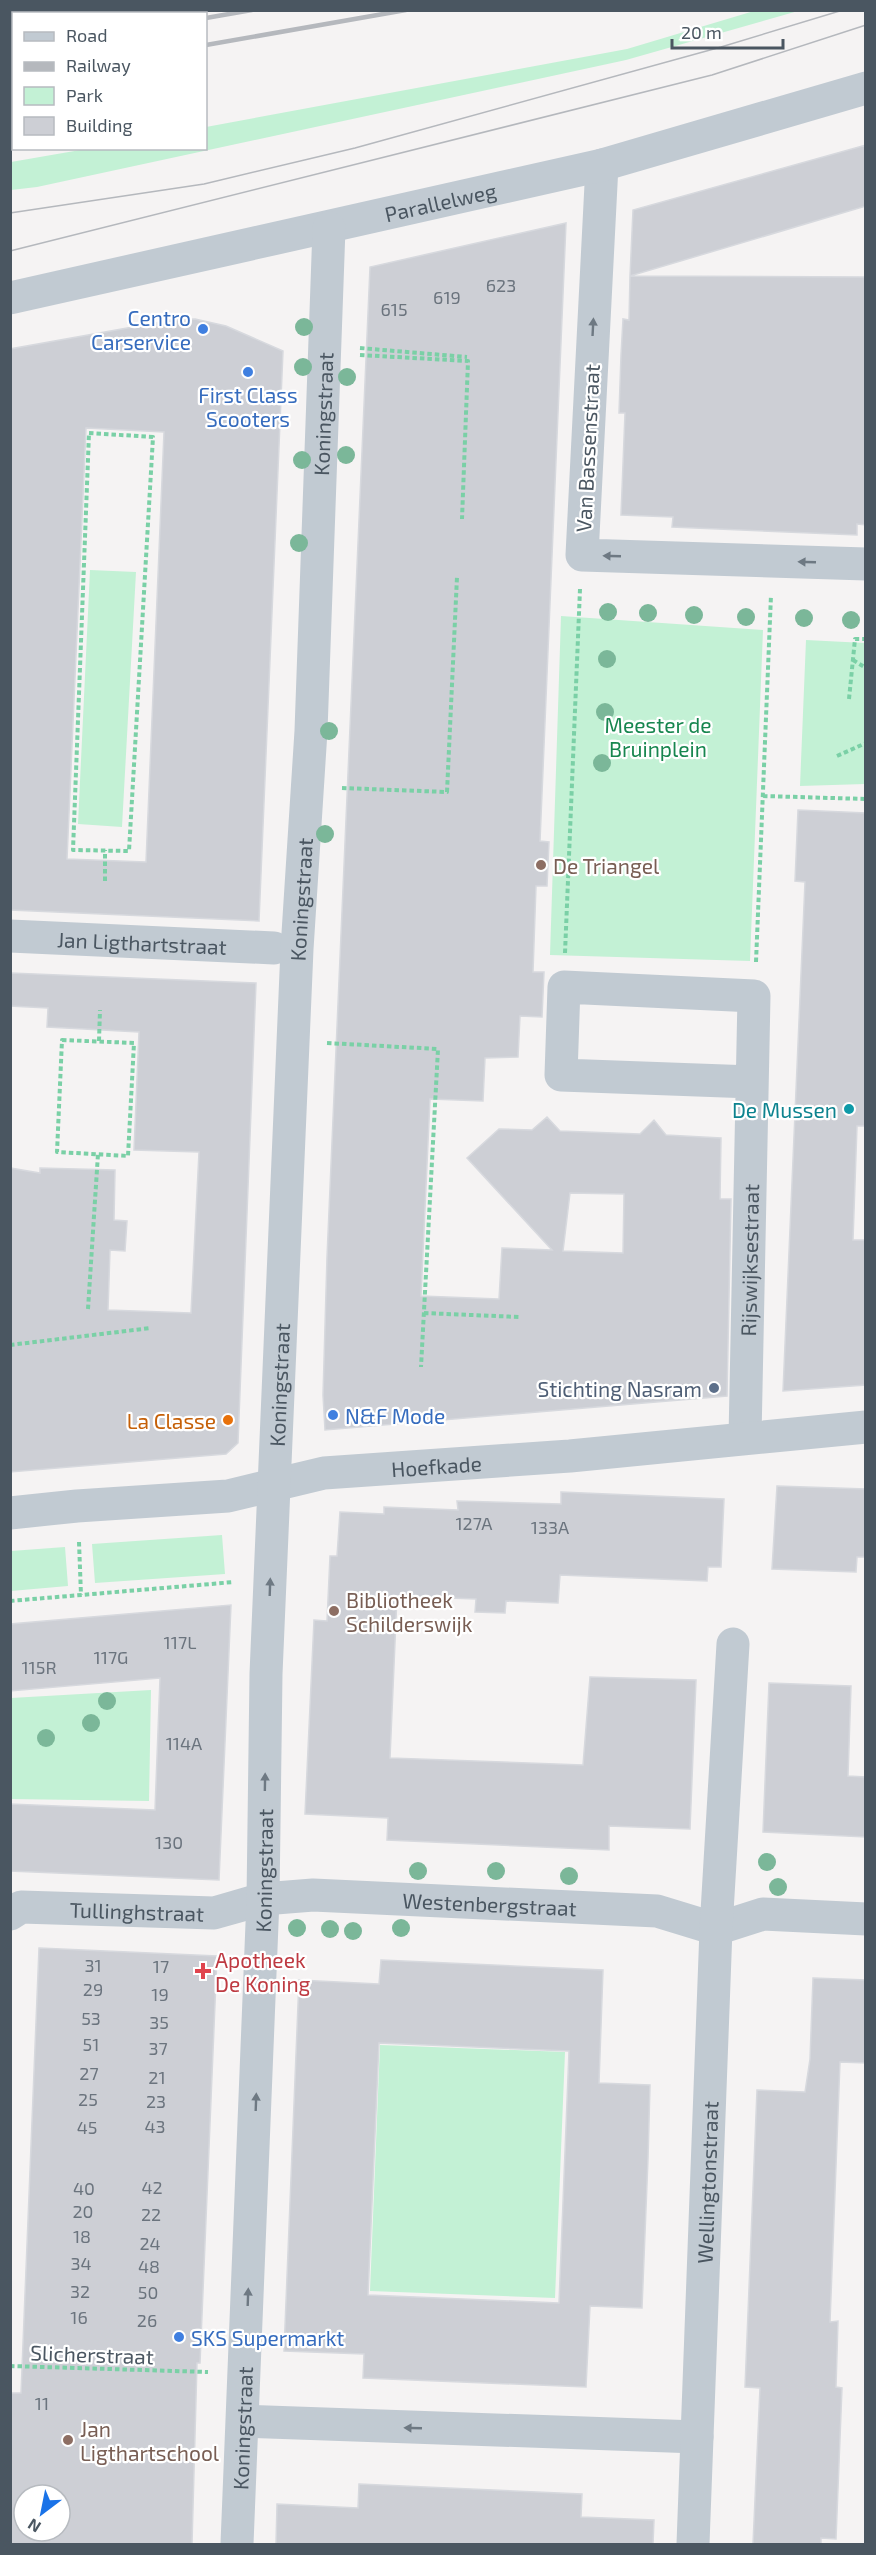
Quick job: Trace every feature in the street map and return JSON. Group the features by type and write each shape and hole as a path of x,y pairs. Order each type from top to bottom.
{"street":[{"name":"Parallelweg","path":"10,298 602,165 866,88"},
{"name":"Van Bassenstraat","path":"602,165 582,555 866,564"},
{"name":"Koningstraat","path":"237,2544 263,1899 270,1579 293,1041 311,731 329,228"},
{"name":"Jan Ligthartstraat","path":"10,936 274,948"},
{"path":"752,1082 561,1075 564,987 754,996"},
{"name":"Rijswijksestraat","path":"745,1438 754,996"},
{"name":"Hoefkade","path":"10,1513 228,1496 324,1473 570,1456 866,1427"},
{"path":"733,1644 716,1929 764,1914 866,1919"},
{"name":"Westenbergstraat","path":"263,1899 313,1895 657,1911 716,1929"},
{"name":"Tullinghstraat","path":"10,1914 21,1907 214,1913 263,1899"},
{"name":"Wellingtonstraat","path":"693,2544 716,1929"},
{"path":"243,2421 697,2437"}],"path":[{"path":"324,349 467,357"},
{"path":"324,349 468,362 462,519"},
{"path":"89,433 153,437 129,851 105,850 73,850 89,433"},
{"path":"564,987 582,555"},
{"path":"754,996 772,561"},
{"path":"341,778 340,788 447,792 457,577"},
{"path":"849,699 855,639 866,639"},
{"path":"854,660 866,668"},
{"path":"837,756 866,743"},
{"path":"763,796 866,799"},
{"path":"105,850 105,881"},
{"path":"99,1041 100,1010"},
{"path":"62,1040 99,1041 134,1043 128,1156 57,1152 62,1040"},
{"path":"293,1041 438,1049 421,1368"},
{"path":"88,1309 98,1154"},
{"path":"424,1313 519,1317"},
{"path":"10,1345 151,1328"},
{"path":"77,1506 81,1595"},
{"path":"10,1601 270,1579"},
{"name":"Slicherstraat","path":"10,2366 244,2373"}],"green space":[{"path":"754,11 798,11 626,60 37,187 11,190 11,162 80,150 207,150 207,127 627,49"},
{"path":"90,570 136,572 122,827 78,824"},
{"name":"Meester de Bruinplein","path":"561,616 763,630 750,961 550,955"},
{"path":"806,640 865,643 865,784 800,786"},
{"path":"222,1535 225,1574 95,1583 92,1544"},
{"path":"65,1547 68,1586 11,1591 11,1551"},
{"path":"151,1690 149,1801 11,1799 11,1698"},
{"path":"380,2045 565,2052 555,2298 370,2291"}],"building":[{"path":"866,145 866,206 630,276 633,210"},
{"path":"566,223 540,841 549,842 547,886 536,886 533,972 544,972 542,1017 520,1016 518,1057 485,1058 483,1101 430,1099 421,1296 499,1299 502,1248 552,1250 467,1158 499,1129 532,1130 547,1117 560,1131 640,1134 654,1120 666,1135 721,1138 720,1199 731,1199 727,1396 325,1430 323,1395 327,1257 370,267","holes":["570,1193 624,1194 623,1253 563,1251"]},
{"path":"630,276 866,277 866,525 857,524 857,535 672,527 673,517 621,515 625,413 619,413 621,355 623,319 629,320"},
{"path":"195,319 226,326 283,351 259,921 10,910 10,349 172,320","holes":["86,428 164,432 146,862 67,859"]},
{"name":"De Mussen","path":"798,810 866,813 866,1126 857,1126 853,1240 866,1240 866,1385 783,1391 805,882 795,881"},
{"path":"10,973 256,983 238,1443 226,1454 10,1472 10,1168 40,1173 40,1168 115,1170 114,1220 127,1221 125,1251 110,1250 108,1310 191,1313 199,1152 134,1150 139,1032 47,1027 48,1008 10,1006"},
{"path":"777,1486 866,1489 866,1557 857,1557 856,1572 772,1569"},
{"path":"561,1492 724,1499 721,1567 708,1567 707,1581 560,1575 558,1603 506,1601 505,1613 475,1612 476,1599 397,1596 390,1758 583,1765 590,1677 696,1680 690,1829 609,1826 609,1850 387,1840 388,1818 305,1814 314,1620 327,1621 330,1556 337,1556 340,1512 384,1514 384,1507 458,1510 457,1501 561,1504"},
{"path":"231,1605 219,1880 10,1871 10,1804 155,1810 160,1678 10,1691 10,1624"},
{"path":"769,1683 851,1686 848,1776 866,1777 866,1837 763,1832"},
{"path":"39,1948 217,1956 200,2363 197,2363 192,2544 10,2544 10,2393 21,2393"},
{"path":"381,1960 603,1970 599,2083 650,2085 642,2308 590,2306 586,2387 363,2378 364,2354 284,2351 299,1980 379,1984","holes":["379,2043 569,2051 559,2303 368,2295"]},
{"path":"813,1978 866,1980 866,2063 840,2062 830,2322 838,2321 836,2387 842,2388 836,2539 821,2538 821,2544 753,2544 760,2388 745,2387 757,2090 805,2092 810,2059"},
{"path":"359,2484 582,2494 581,2517 654,2520 653,2544 276,2544 277,2504 358,2508"}],"tram line":[{"path":"10,213 204,184 355,148 721,47 843,10"},
{"path":"10,251 712,75 866,25"}],"railway":[{"path":"207,18 252,10"},
{"path":"207,45 406,10"}],"place":[{"name":"Centro Carservice","path":"203,329"},
{"name":"First Class Scooters","path":"248,372"},
{"name":"De Triangel","path":"541,865"},
{"name":"De Mussen","path":"849,1109"},
{"name":"Stichting Nasram","path":"714,1388"},
{"name":"N&F Mode","path":"333,1415"},
{"name":"La Classe","path":"228,1420"},
{"name":"Bibliotheek Schilderswijk","path":"334,1611"},
{"name":"Apotheek De Koning","path":"203,1971"},
{"name":"SKS Supermarkt","path":"179,2337"},
{"name":"Jan Ligthartschool","path":"68,2440"}]}
